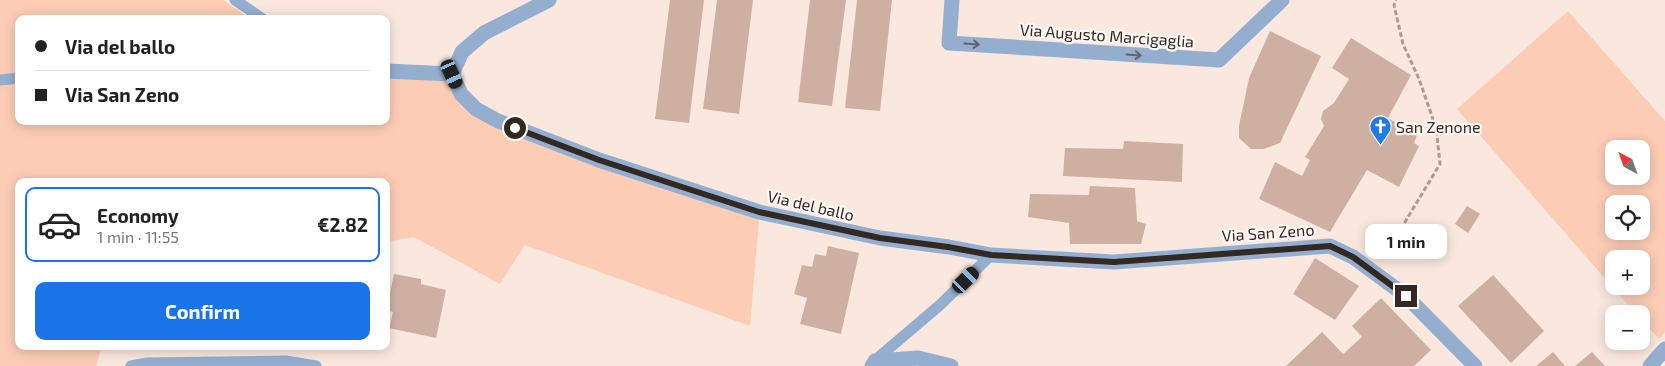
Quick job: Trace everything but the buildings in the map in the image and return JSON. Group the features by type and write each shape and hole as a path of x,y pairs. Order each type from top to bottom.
{"street":[{"path":"390,72 452,74 462,52 484,33 549,0"},
{"name":"Via Augusto Marcigaglia","path":"952,0 949,43 1219,60 1282,0"},
{"name":"Via del ballo","path":"452,74 461,94 476,110 498,121 599,160 759,212 880,238 991,255 1114,262 1198,254"},
{"name":"Via San Zeno","path":"1198,254 1330,246 1353,257 1406,296 1468,364"},
{"path":"1650,366 1665,349"},
{"path":"872,364 918,358 951,366"}],"lane":[{"path":"235,0 257,15"},
{"path":"0,80 15,78"},
{"path":"872,364 940,305 991,255"},
{"path":"131,366 146,362 277,361 316,366"}],"path":[{"path":"1375,273 1440,164 1437,136 1432,116 1419,79 1402,44 1394,5 1396,0"}],"shaded area":[{"path":"0,0 223,0 245,15 15,15 15,125 390,125 390,78 445,80 466,109 495,128 759,220 750,326 525,245 500,284 414,237 390,241 390,178 15,178 15,350 101,350 96,366 0,366"},
{"path":"1568,11 1665,121 1665,332 1659,339 1650,329 1650,305 1628,305 1619,295 1650,295 1650,250 1605,250 1605,278 1457,109"}],"place":[{"name":"San Zenone","path":"1380,145"}],"route":[{"path":"515,128 599,160 759,212 880,238 991,255 1114,262 1198,254 1330,246 1353,257 1406,296"}]}
